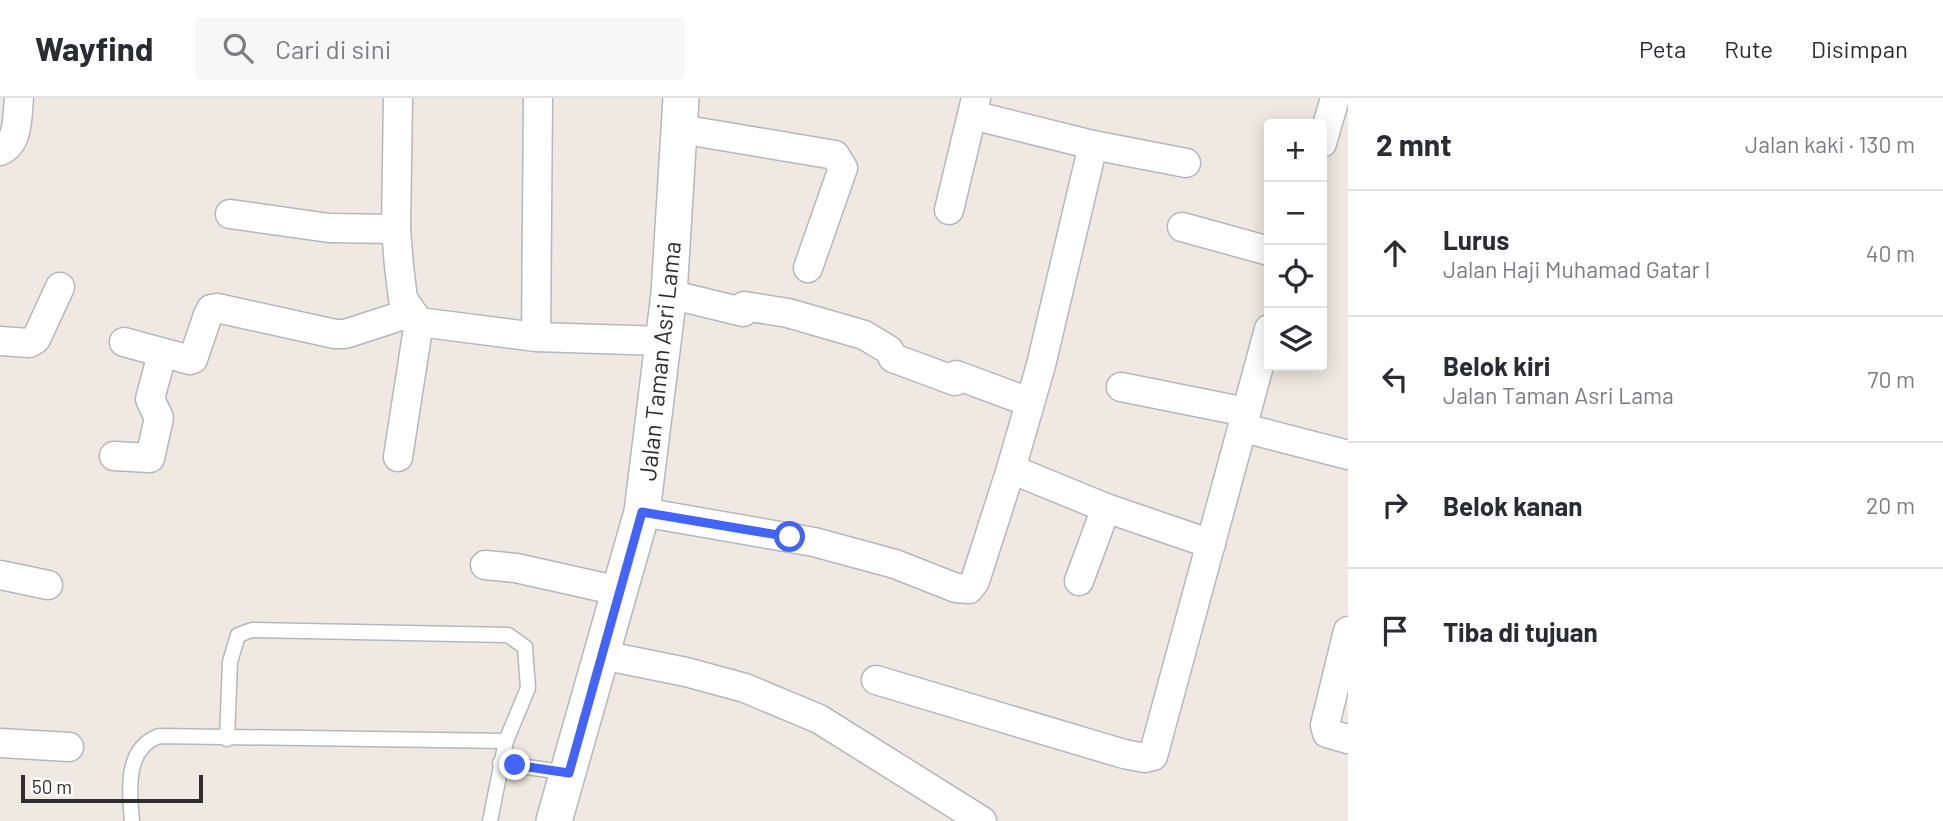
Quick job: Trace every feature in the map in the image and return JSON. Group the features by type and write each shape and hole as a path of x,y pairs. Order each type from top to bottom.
{"street":[{"path":"0,151 10,145 14,137 19,98"},
{"path":"398,98 396,229 403,299 414,317 398,457"},
{"path":"536,337 538,98"},
{"path":"1327,126 1335,98"},
{"path":"950,209 974,106 1093,145 1186,163"},
{"path":"680,113 835,155 841,160 843,168 808,268"},
{"name":"Jalan Taman Asri Lama","path":"554,821 642,512 669,294 680,113"},
{"path":"642,512 814,542 895,564 962,590 969,589 975,581 1011,469 1093,145"},
{"path":"230,214 330,228 396,229"},
{"path":"1182,227 1264,250"},
{"path":"0,341 29,343 36,339 60,287"},
{"path":"669,294 743,312 744,306 788,313 864,335 888,350 893,358 931,374 955,381 956,375 1029,402"},
{"path":"124,342 162,354 193,359 208,315 217,308 335,334 345,334 414,317 536,337 663,341"},
{"path":"876,680 1124,754 1145,758 1153,755 1264,348"},
{"path":"114,456 150,458 159,418 150,398 162,354"},
{"path":"1121,387 1245,420 1348,454"},
{"path":"1011,469 1107,508 1211,544"},
{"path":"1079,581 1107,508"},
{"path":"485,565 516,568 619,591"},
{"path":"0,575 48,586"},
{"path":"1348,631 1325,725 1327,733 1348,740"},
{"path":"603,655 686,671 745,688 819,719 982,821"},
{"path":"0,743 69,747"}],"lane":[{"path":"227,739 233,645 238,635 252,630 508,635 525,647 528,688 506,741 490,821"},
{"path":"132,821 132,769 137,750 145,741 159,736 506,741"},
{"path":"500,763 569,773"}],"route":[{"path":"515,765 569,773 642,512 790,537"}]}
